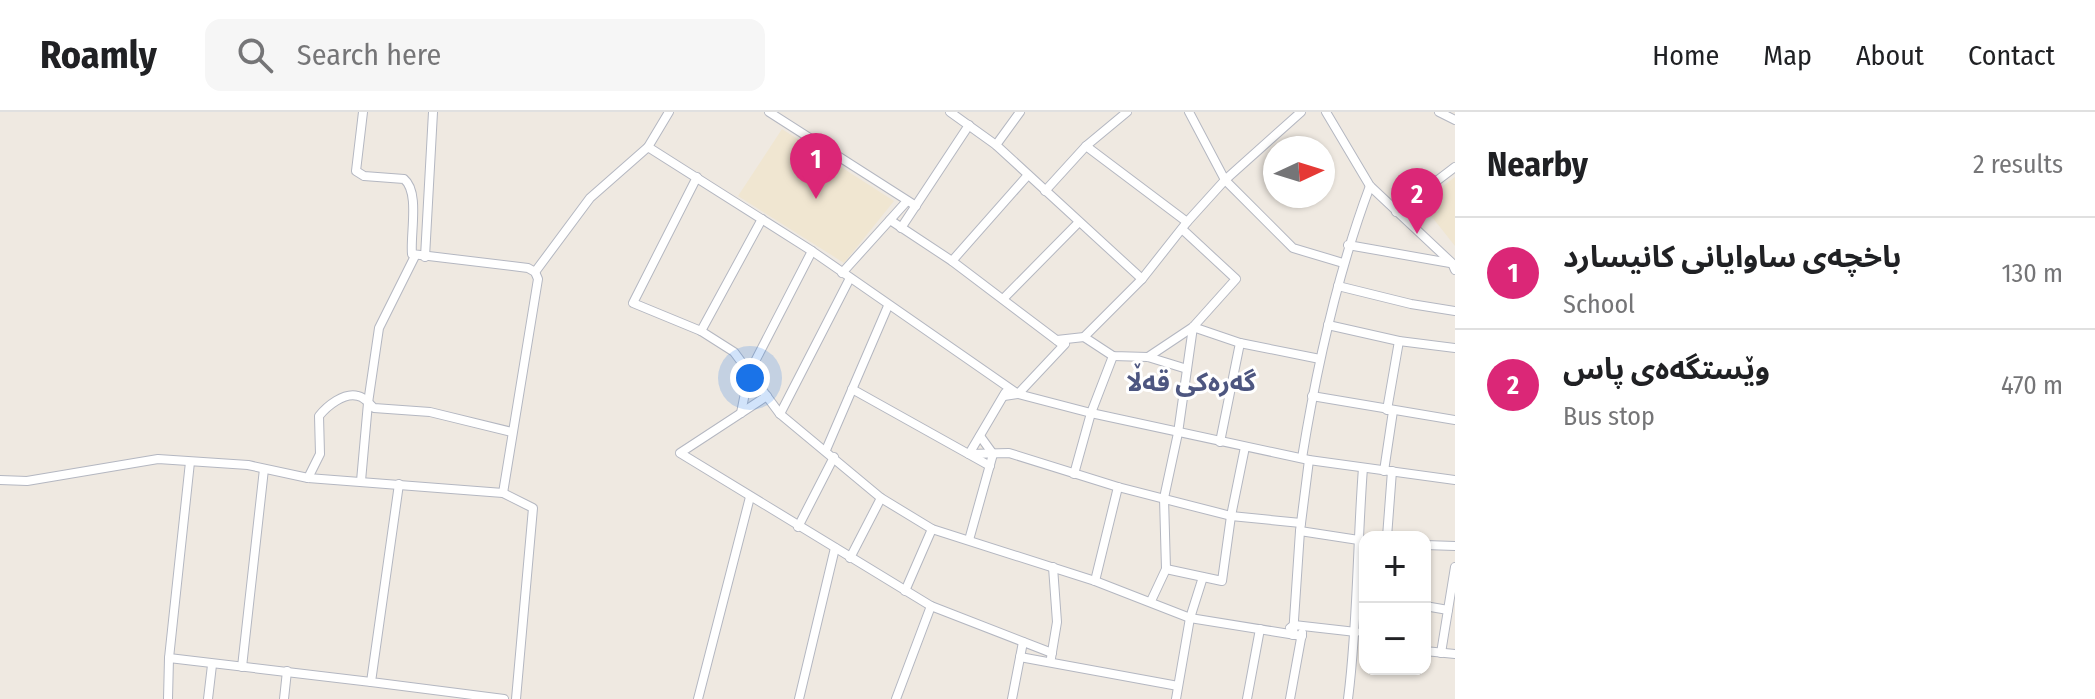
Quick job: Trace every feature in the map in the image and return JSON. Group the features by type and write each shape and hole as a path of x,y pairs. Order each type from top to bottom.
{"street":[{"path":"363,112 356,171 364,176 409,182 413,197 411,250 415,256"},
{"path":"425,257 433,112"},
{"path":"535,272 590,198 648,147 669,112"},
{"path":"769,112 916,206"},
{"path":"950,112 965,119 996,145 1142,279"},
{"path":"996,145 1020,112"},
{"path":"1045,191 1086,146 1127,112"},
{"path":"1189,112 1225,180 1293,248 1343,263"},
{"path":"1018,394 1063,341 1084,337 1142,279 1184,225 1287,115 1301,112"},
{"path":"1439,112 1455,120"},
{"path":"1329,113 1370,186 1454,264"},
{"path":"901,228 965,119"},
{"path":"1086,146 1184,225 1236,279 1193,327 1148,357"},
{"path":"648,147 812,251 1006,392 1305,459 1455,480"},
{"path":"1396,212 1455,167"},
{"path":"952,261 1028,175"},
{"path":"697,177 633,303 701,331 734,352 780,414 881,498 932,529 1095,581 1190,618 1283,633 1356,632"},
{"path":"1290,699 1298,631 1300,527 1312,396 1343,263 1370,186"},
{"path":"780,414 846,276 907,201"},
{"path":"701,331 762,219"},
{"path":"890,220 1063,341"},
{"path":"1003,299 1079,222"},
{"path":"1348,245 1454,264"},
{"path":"741,413 749,373 812,251"},
{"path":"415,256 528,268 535,272 538,279 503,493"},
{"path":"361,481 379,328 415,256"},
{"path":"1338,286 1455,311"},
{"path":"826,450 888,306"},
{"path":"1328,325 1399,341 1455,348"},
{"path":"1193,327 1240,343 1320,359"},
{"path":"1151,601 1166,569 1164,498 1178,433 1193,327"},
{"path":"1084,337 1113,356 1148,357 1187,369"},
{"path":"1387,531 1390,411 1399,341"},
{"path":"1220,442 1240,343"},
{"path":"1074,474 1091,413 1113,356"},
{"path":"852,389 990,466"},
{"path":"969,454 1006,392"},
{"path":"767,396 680,453 931,606 1052,653 1178,686"},
{"path":"1312,396 1455,420"},
{"path":"308,478 320,454 319,416 326,407 347,397 363,397 374,408 430,412 512,432"},
{"path":"969,540 993,454 980,436"},
{"path":"1166,569 1222,581 1245,447"},
{"path":"969,454 1009,453 1118,487 1231,516 1359,540"},
{"path":"798,527 834,457"},
{"path":"0,480 27,481 158,459 248,465 308,478 503,493 533,508 516,699"},
{"path":"168,699 169,658 190,462"},
{"path":"1361,531 1363,468"},
{"path":"242,667 264,469"},
{"path":"371,682 399,484"},
{"path":"1095,581 1118,487"},
{"path":"698,699 750,497"},
{"path":"850,558 881,498"},
{"path":"905,591 932,529"},
{"path":"1431,545 1455,546"},
{"path":"799,699 835,548"},
{"path":"1052,653 1057,622 1053,567"},
{"path":"1441,653 1455,567"},
{"path":"1176,699 1190,618 1203,577"},
{"path":"1359,640 1356,632 1360,603"},
{"path":"896,699 931,606"},
{"path":"1431,607 1448,610"},
{"path":"1247,699 1260,629"},
{"path":"1012,699 1023,642"},
{"path":"1020,657 1040,648"},
{"path":"1348,699 1359,648"},
{"path":"1431,652 1455,654"},
{"path":"1020,657 1052,653"},
{"path":"169,658 504,699"},
{"path":"208,699 212,665"},
{"path":"284,699 287,671"},
{"path":"415,699 416,688"}],"shaded area":[{"path":"782,129 894,201 844,263 738,196"},
{"path":"1455,177 1455,246 1421,203"}],"place":[{"name":"باخچەی ساوایانی کانیسارد","path":"816,199"},
{"name":"وێستگەەی پاس","path":"1417,234"}],"district":[{"name":"گەرەکی قەڵا","path":"1191,382"}]}
